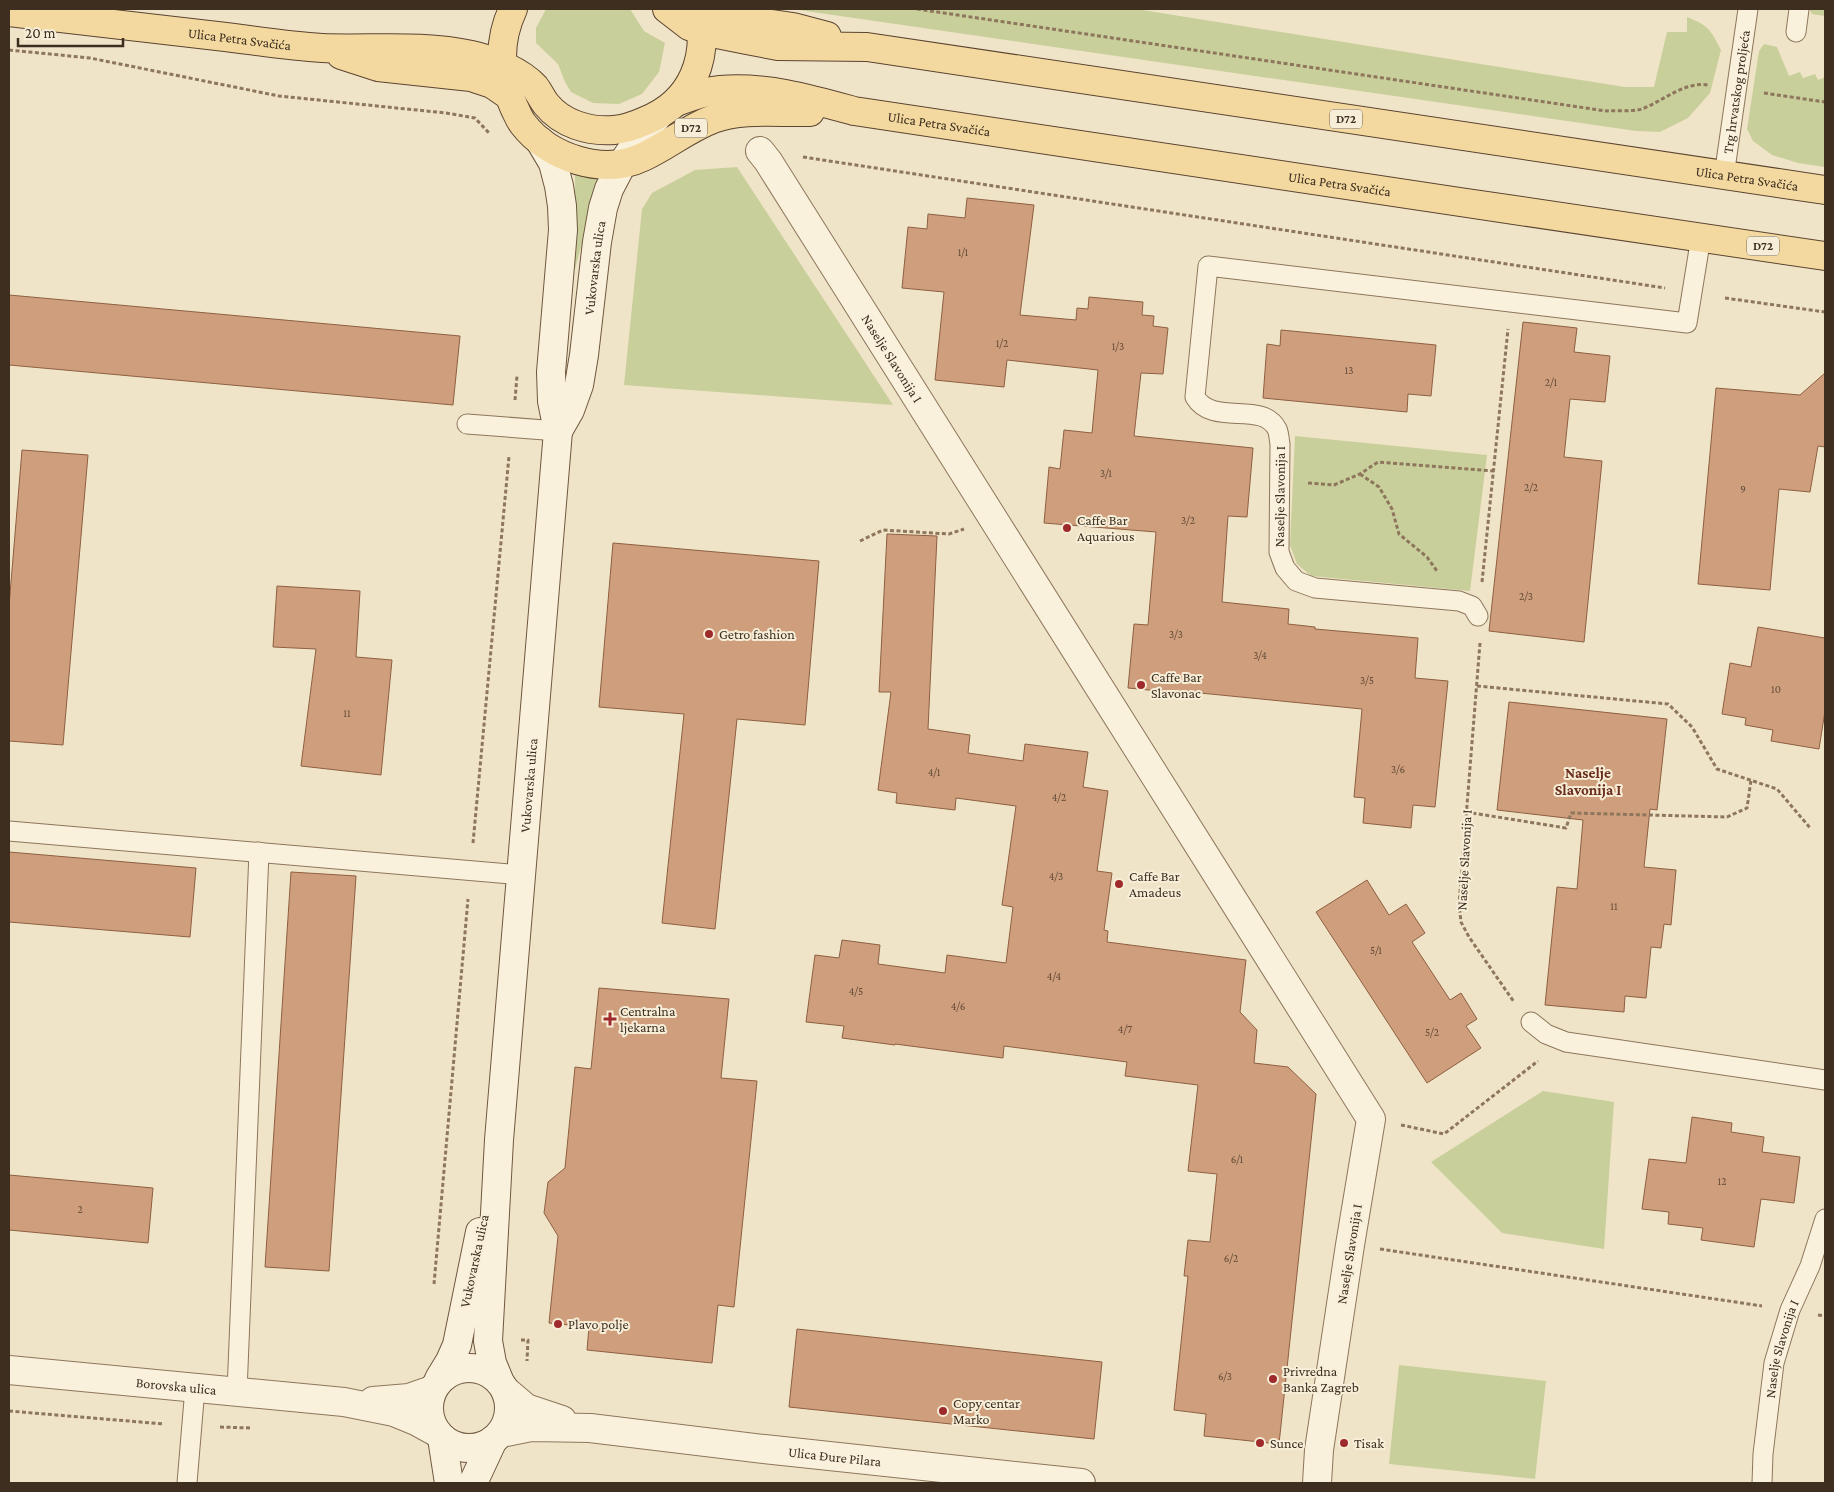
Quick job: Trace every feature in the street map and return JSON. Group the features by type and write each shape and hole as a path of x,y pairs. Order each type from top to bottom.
{"main road":[{"name":"D72","path":"513,9 506,24 502,44 502,65 508,95 522,124 540,141 560,153 582,162 609,165 622,164 641,158 687,130 714,119 746,113 854,111"},
{"name":"D72","path":"667,9 689,26 706,16"},
{"name":"Ulica Petra Svačića","path":"9,12 321,48"},
{"name":"D72","path":"679,101 691,83 699,62 706,16"},
{"name":"Ulica Petra Svačića","path":"706,16 793,27 867,47 1825,190"},
{"name":"D72","path":"321,48 387,47 469,54 485,58 502,65 535,86 546,104 559,117 574,125 592,130 616,130 636,125 657,116 679,101 718,90 742,89 785,94 854,111"},
{"name":"D72","path":"321,48 378,67 472,77 492,84 508,95"},
{"name":"Ulica Petra Svačića","path":"854,111 1825,256"}],"street":[{"name":"Vukovarska ulica","path":"558,431 570,410 579,385 597,242 603,208 609,188 640,137 657,116"},
{"name":"Vukovarska ulica","path":"503,1386 492,1362 488,1341 499,1140 558,431 552,401 551,372 563,230 562,206 553,163 540,141"},
{"name":"Naselje Slavonija I","path":"760,151 1372,1119 1350,1245 1319,1450 1317,1483"},
{"name":"Vukovarska ulica","path":"436,1385 457,1345 499,1140"},
{"path":"449,1483 439,1435 431,1422 429,1401 436,1385 450,1372 463,1368 476,1368 489,1372 503,1386 509,1401 509,1412 507,1423 497,1437 473,1483"},
{"name":"Borovska ulica","path":"9,1370 344,1402 394,1412 416,1421 439,1435"},
{"name":"Borovska ulica","path":"344,1402 409,1398 436,1385"},
{"name":"Ulica Đure Pilara","path":"503,1386 526,1408 590,1428"},
{"name":"Ulica Đure Pilara","path":"497,1437 532,1427 590,1428 977,1477 1081,1483"},
{"path":"439,1435 454,1445 467,1448 481,1446 497,1437"}],"lane":[{"name":"Trg hrvatskog proljeća","path":"1724,176 1748,9"},
{"path":"1796,32 1799,9"},
{"name":"Naselje Slavonija I","path":"1459,601 1315,588 1296,581 1285,568 1279,552 1280,444 1277,430 1269,419 1254,415 1212,412 1200,405 1195,397 1208,266 1688,323 1702,237"},
{"path":"467,424 558,431"},
{"path":"1459,601 1472,606 1478,616"},
{"path":"9,831 521,875"},
{"path":"237,1392 259,852"},
{"path":"1531,1022 1546,1034 1566,1042 1825,1080"},
{"name":"Naselje Slavonija I","path":"1762,1483 1763,1454 1774,1363 1790,1310 1810,1266 1825,1219"},
{"path":"187,1483 195,1388"}],"path":[{"path":"917,9 1606,111 1640,110 1676,92 1700,83"},
{"path":"9,50 90,58 279,96 446,113 475,118 493,137"},
{"path":"1760,92 1825,102"},
{"path":"760,151 1666,288"},
{"path":"1725,298 1825,312"},
{"name":"Naselje Slavonija I","path":"1511,301 1478,616 1480,637 1477,686 1460,896 1461,922 1469,937 1531,1022"},
{"path":"472,852 510,452"},
{"path":"1280,481 1334,485 1360,474 1378,462 1494,471"},
{"path":"1360,474 1379,486 1392,509 1399,534 1426,557 1459,601"},
{"path":"860,541 883,530 949,534 995,521"},
{"path":"1477,686 1668,704 1692,727 1718,769 1778,789 1811,829"},
{"path":"1466,812 1566,828 1571,813 1726,817 1747,808 1751,780"},
{"path":"434,1285 469,890"},
{"path":"1372,1119 1444,1134 1532,1065 1566,1042"},
{"path":"1350,1245 1825,1316"},
{"path":"9,1411 171,1424"},
{"path":"214,1426 252,1428"}],"green space":[{"path":"546,9 630,9 644,31 665,43 659,72 642,94 619,104 593,103 571,92 558,64 536,43 536,28"},
{"path":"792,9 1136,9 1625,87 1654,87 1667,32 1687,32 1687,17 1708,29 1721,50 1710,93 1688,118 1660,132 1636,131"},
{"path":"1809,9 1825,9 1825,16 1812,14"},
{"path":"1764,44 1777,47 1789,76 1800,72 1803,78 1815,74 1818,80 1825,77 1825,167 1798,163 1772,155 1753,141 1747,129 1759,51"},
{"path":"737,167 893,405 624,385 642,209 652,193 695,170"},
{"path":"575,172 601,175 575,269"},
{"path":"1295,436 1487,455 1470,591 1311,576 1297,564 1290,545"},
{"path":"1543,1091 1614,1102 1604,1249 1502,1233 1431,1162"},
{"path":"1399,1365 1546,1381 1535,1479 1389,1464"}],"building":[{"path":"967,198 1034,205 1020,315 1076,320 1077,308 1088,309 1089,297 1143,302 1142,315 1154,316 1153,326 1168,328 1163,374 1141,373 1134,436 1253,448 1247,517 1228,516 1222,602 1289,609 1288,624 1315,627 1315,629 1418,638 1415,678 1448,681 1435,807 1413,805 1411,828 1363,823 1365,798 1354,797 1362,709 1190,692 1190,694 1128,688 1134,624 1148,625 1156,532 1044,523 1049,467 1060,469 1064,430 1092,433 1098,370 1007,360 1004,387 935,380 944,292 902,288 908,227 927,229 928,214 965,218"},
{"path":"9,295 460,336 453,405 9,365"},
{"path":"1523,322 1577,328 1574,352 1610,356 1605,402 1570,399 1564,457 1602,461 1584,642 1489,631"},
{"path":"1281,330 1436,345 1431,396 1408,394 1407,412 1263,398 1267,344 1280,346"},
{"path":"1825,373 1825,447 1818,446 1810,492 1779,489 1770,590 1698,584 1716,388 1800,395"},
{"path":"22,450 88,455 63,745 9,741 9,606"},
{"path":"887,534 937,536 928,729 970,735 968,753 1023,761 1025,744 1088,752 1083,787 1108,791 1097,871 1112,873 1104,930 1108,931 1107,942 1246,960 1240,1012 1257,1030 1254,1063 1288,1067 1316,1094 1279,1444 1204,1436 1206,1414 1174,1410 1188,1276 1184,1276 1188,1240 1210,1242 1217,1174 1188,1171 1198,1085 1125,1076 1127,1062 1004,1046 1003,1058 895,1045 842,1038 844,1026 806,1022 815,955 839,958 842,940 880,945 878,964 945,973 947,955 1006,963 1013,907 1002,905 1016,806 956,798 955,810 896,803 897,793 878,790 891,692 879,692"},
{"name":"Getro fashion","path":"613,543 819,561 805,725 737,719 715,929 662,923 684,714 599,707"},
{"path":"277,586 360,591 356,657 392,660 381,775 301,766 316,649 273,647"},
{"path":"1758,627 1825,638 1825,711 1819,749 1771,741 1773,730 1745,725 1746,718 1722,714 1730,663 1751,667"},
{"path":"1509,702 1667,719 1657,810 1650,809 1644,867 1676,870 1671,925 1664,924 1661,948 1651,947 1646,998 1625,996 1624,1012 1545,1005 1557,887 1577,889 1583,820 1497,810"},
{"path":"9,852 196,868 190,937 9,922"},
{"path":"291,872 356,876 329,1271 265,1267"},
{"path":"1367,880 1389,915 1406,904 1425,933 1412,942 1450,1000 1461,993 1477,1019 1466,1026 1481,1048 1427,1083 1316,912"},
{"path":"599,988 729,999 721,1078 757,1081 734,1307 718,1305 712,1363 587,1350 589,1327 549,1323 558,1236 544,1213 548,1182 565,1168 575,1067 591,1069"},
{"path":"1692,1117 1732,1123 1731,1132 1764,1137 1762,1152 1800,1157 1794,1203 1761,1199 1754,1247 1701,1240 1703,1228 1668,1224 1669,1212 1642,1209 1649,1159 1686,1163"},
{"path":"9,1175 153,1188 148,1243 9,1230"},
{"path":"797,1329 1102,1362 1094,1439 789,1407"}],"place":[{"name":"Caffe Bar Aquarious","path":"1067,528"},
{"name":"Getro fashion","path":"709,634"},
{"name":"Caffe Bar Slavonac","path":"1141,685"},
{"name":"Caffe Bar Amadeus","path":"1119,884"},
{"name":"Centralna ljekarna","path":"610,1019"},
{"name":"Plavo polje","path":"558,1324"},
{"name":"Privredna Banka Zagreb","path":"1273,1379"},
{"name":"Copy centar Marko","path":"943,1411"},
{"name":"Sunce","path":"1260,1443"},
{"name":"Tisak","path":"1344,1443"}],"district":[{"name":"Naselje Slavonija I","path":"1588,782"}]}
